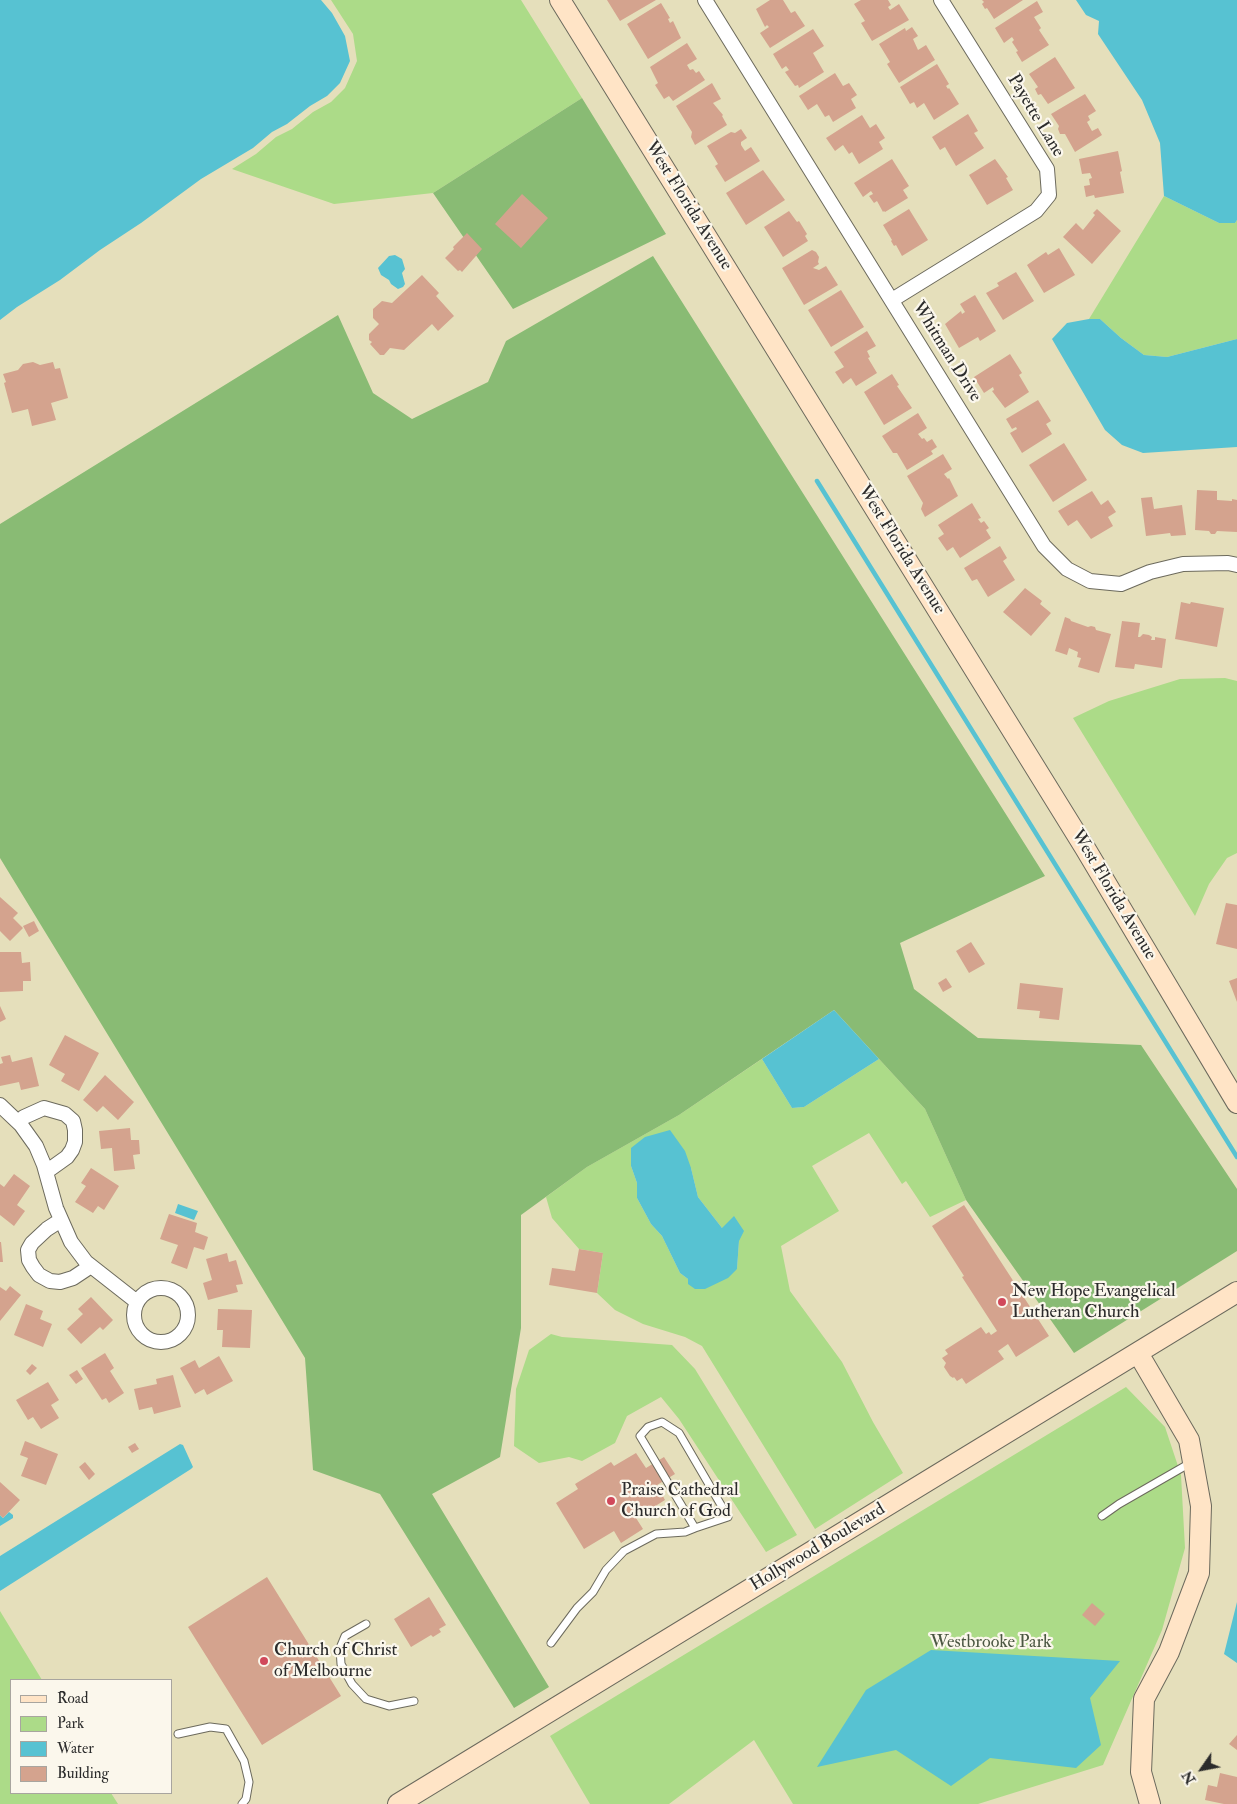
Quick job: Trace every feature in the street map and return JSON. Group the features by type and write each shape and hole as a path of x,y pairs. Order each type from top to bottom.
{"street":[{"name":"West Florida Avenue","path":"560,0 1085,848 1237,1104"},
{"name":"Whitman Drive","path":"705,0 1044,546 1067,568 1090,580 1121,584 1150,572 1183,564 1228,563 1237,565"},
{"name":"Payette Lane","path":"892,300 1036,211 1050,195 1046,169 942,0"},
{"path":"0,1105 18,1122 36,1146 46,1172 56,1208 71,1242 91,1266 137,1302"},
{"path":"18,1122 24,1117 44,1108 65,1114 73,1121 75,1142 72,1150 67,1157 46,1172"},
{"path":"61,1220 47,1229 32,1243 28,1250 29,1260 33,1267 39,1275 50,1281 60,1282 72,1278 91,1266"},
{"path":"156,1288 167,1288 176,1292 188,1308 188,1319 185,1328 179,1336 170,1342 160,1343 150,1340 142,1335 136,1326 134,1312 137,1302 143,1294 156,1288"},
{"name":"Hollywood Boulevard","path":"398,1804 1237,1292"},
{"path":"1138,1353 1189,1440 1201,1506 1199,1573 1169,1652 1144,1699 1141,1772 1150,1804"}],"lane":[{"path":"551,1643 577,1608 593,1592 606,1570 624,1551 656,1534 685,1532 728,1517 679,1433 662,1422 648,1427 640,1436 695,1528"},
{"path":"1102,1516 1193,1461"},
{"path":"366,1624 346,1636 340,1648 341,1664 352,1684 366,1700 389,1706 414,1701"},
{"path":"178,1734 210,1727 226,1729 244,1761 249,1782 246,1799 242,1804"}],"green space":[{"path":"331,0 521,0 582,98 433,193 334,204 232,169 256,154 276,137 292,129 313,112 331,102 345,88 357,61 353,34"},
{"path":"582,98 666,234 513,309 433,193"},
{"path":"1164,196 1219,223 1235,223 1237,220 1237,339 1167,357 1144,355 1100,319 1089,319"},
{"path":"653,256 1045,876 900,943 914,989 978,1038 1141,1045 1237,1189 1237,1251 1074,1353 966,1200 925,1109 834,1010 679,1115 587,1167 521,1215 521,1328 500,1457 432,1494 549,1687 514,1708 380,1494 313,1470 305,1358 0,858 0,524 338,315 373,393 412,419 488,382 506,341"},
{"path":"1225,678 1237,681 1237,853 1227,858 1209,884 1195,916 1073,718 1109,701 1180,679"},
{"path":"762,1059 792,1108 804,1107 879,1059 925,1109 966,1200 930,1217 906,1181 902,1184 869,1133 812,1166 839,1211 781,1246 790,1291 842,1362 873,1422 903,1473 815,1529 702,1346 685,1337 643,1324 615,1310 597,1293 603,1253 579,1249 552,1218 546,1197 587,1167 679,1115","holes":["631,1166 691,1168 698,1197 722,1228 739,1241 737,1269 688,1279 680,1273 662,1236 651,1224 637,1198 637,1183"]},
{"path":"551,1334 562,1337 672,1345 695,1369 797,1535 766,1552 679,1419 661,1397 627,1416 615,1443 582,1461 569,1457 539,1463 514,1446 516,1389 529,1350"},
{"name":"Westbrooke Park","path":"1126,1387 1165,1427 1181,1475 1185,1548 1162,1630 1103,1765 978,1804 793,1804 754,1740 669,1804 590,1804 550,1736"},
{"path":"0,1611 41,1679 10,1679 10,1794 112,1794 118,1804 0,1804"}],"water":[{"path":"0,0 321,0 332,13 345,36 350,61 340,83 327,96 310,106 287,124 272,132 253,148 201,179 60,280 0,320"},
{"path":"1076,0 1237,0 1237,220 1235,223 1219,223 1164,196 1160,143 1142,100 1098,34 1099,21 1086,15"},
{"path":"395,255 402,259 405,269 402,273 405,284 398,289 381,275 378,268 389,256"},
{"path":"1100,319 1144,355 1167,357 1237,339 1237,447 1143,453 1122,445 1105,430 1052,339 1067,323"},
{"path":"834,1010 879,1059 804,1107 792,1108 762,1059"},
{"path":"670,1130 685,1151 698,1197 722,1228 734,1216 744,1231 739,1241 737,1269 728,1278 705,1289 695,1289 688,1284 688,1279 680,1273 662,1236 651,1224 637,1198 637,1183 631,1166 631,1148 645,1137"},
{"path":"178,1204 198,1211 194,1220 175,1213"},
{"path":"180,1444 183,1445 193,1467 191,1469 0,1591 0,1556"},
{"path":"9,1512 13,1515 13,1518 0,1526 0,1515 3,1518"},
{"path":"1237,1602 1237,1663 1224,1654"},
{"path":"931,1650 1120,1661 1090,1698 1101,1745 1076,1768 990,1758 951,1786 896,1750 817,1767 866,1690"}],"building":[{"path":"607,0 656,0 620,21"},
{"path":"770,0 783,0 791,13 795,11 805,26 770,48 760,33 769,27 767,25 765,27 756,9"},
{"path":"861,0 888,0 891,5 888,7 890,10 899,4 909,20 872,41 861,23 865,21 854,4"},
{"path":"982,0 1023,0 994,19 987,8 985,9"},
{"path":"1037,1 1043,12 1034,17 1041,28 1039,30 1049,45 1022,62 1012,42 1014,40 1012,37 1004,43 995,28"},
{"path":"661,3 670,18 668,19 670,23 673,21 681,38 648,59 627,24"},
{"path":"912,27 918,36 913,39 918,50 926,45 935,60 899,83 887,64 890,62 879,44 905,28 906,31"},
{"path":"813,29 824,46 813,53 824,72 799,88 798,85 795,86 785,72 789,70 786,66 782,69 773,54"},
{"path":"687,43 697,59 687,65 690,70 693,69 696,73 699,71 705,80 673,101 669,96 664,99 655,85 658,83 650,67"},
{"path":"1055,57 1075,88 1048,104 1041,94 1038,95 1035,89 1038,87 1029,74"},
{"path":"937,64 949,84 946,86 959,104 934,120 924,103 917,108 914,102 910,104 900,87"},
{"path":"835,73 843,86 849,83 857,95 851,99 856,108 833,122 829,115 825,117 817,104 808,110 799,96"},
{"path":"712,83 721,99 713,103 723,115 727,125 695,145 691,137 692,132 676,106"},
{"path":"1085,94 1096,111 1088,116 1090,120 1087,122 1092,131 1098,128 1102,135 1075,152 1065,134 1060,134 1059,126 1051,114"},
{"path":"968,114 978,131 974,133 984,148 956,166 945,147 940,150 932,137"},
{"path":"862,115 870,128 876,124 885,138 879,142 883,149 859,164 852,152 849,154 843,145 835,151 826,138"},
{"path":"741,129 747,138 741,142 741,145 745,151 751,147 760,161 725,182 715,166 718,164 707,146 731,132 735,133"},
{"path":"1118,151 1124,193 1095,198 1094,195 1086,197 1084,186 1090,185 1089,179 1092,178 1090,173 1082,174 1079,159"},
{"path":"892,159 909,186 903,190 908,198 883,212 877,201 874,203 869,196 873,194 871,191 863,197 854,183"},
{"path":"995,159 1008,177 1006,178 1013,190 987,205 969,175"},
{"path":"763,170 785,200 746,225 726,193"},
{"path":"522,194 548,218 521,248 495,224"},
{"path":"909,209 928,240 902,256 896,245 894,246 883,225"},
{"path":"1097,209 1121,231 1092,264 1063,237 1076,223 1083,230 1095,215 1093,213"},
{"path":"789,211 797,222 799,221 807,234 805,236 808,241 783,257 764,227"},
{"path":"467,233 482,249 462,272 458,271 445,258"},
{"path":"1059,248 1075,275 1044,293 1027,265 1046,252 1048,255"},
{"path":"812,250 819,257 819,264 813,268 819,270 826,266 838,285 804,305 782,268"},
{"path":"1016,272 1034,301 1003,320 986,293 999,286 997,283"},
{"path":"422,275 439,293 436,296 454,316 438,331 432,324 404,350 390,348 384,355 380,355 370,344 372,342 369,340 369,334 379,324 373,318 373,309 382,301 392,303"},
{"path":"841,290 864,327 831,347 808,310"},
{"path":"975,295 996,331 980,341 978,337 959,348 945,324 961,311 962,314 965,312 960,304"},
{"path":"867,331 876,346 867,351 870,357 868,358 877,373 856,386 851,378 843,384 835,372 844,367 834,352"},
{"path":"1010,354 1022,373 1019,375 1029,392 1005,408 992,391 994,390 993,387 984,393 974,377"},
{"path":"33,362 40,365 53,362 55,369 60,368 68,398 51,403 56,420 32,426 28,409 12,413 3,374 18,370 23,364"},
{"path":"892,374 899,385 897,386 912,408 884,425 864,392"},
{"path":"1038,400 1051,421 1046,424 1052,434 1022,453 1010,433 1017,429 1016,427 1012,429 1006,419"},
{"path":"918,413 927,428 918,434 927,442 932,439 937,447 931,451 933,454 907,470 897,453 893,453 882,436"},
{"path":"1064,443 1087,480 1053,502 1029,465"},
{"path":"943,454 952,469 944,474 949,478 958,496 925,517 921,509 923,503 907,476"},
{"path":"1197,490 1217,491 1217,500 1237,500 1237,532 1217,531 1215,534 1211,534 1209,531 1195,530"},
{"path":"1092,491 1101,505 1108,500 1116,512 1108,517 1113,526 1091,539 1077,520 1068,526 1058,511"},
{"path":"1152,497 1154,509 1182,505 1186,535 1171,536 1170,533 1146,536 1141,498"},
{"path":"972,503 981,518 978,519 981,523 984,521 989,528 986,530 991,538 960,558 953,547 947,551 938,538 944,534 938,525"},
{"path":"1000,546 1007,558 1003,561 1015,580 988,597 977,579 972,581 964,568"},
{"path":"1025,588 1042,601 1040,604 1051,613 1031,636 1003,612"},
{"path":"1181,602 1224,608 1217,647 1175,639"},
{"path":"1065,617 1071,621 1088,627 1095,627 1096,630 1111,634 1099,673 1078,667 1081,658 1077,657 1078,652 1069,648 1067,655 1055,651"},
{"path":"1122,621 1140,623 1138,637 1143,634 1152,637 1151,640 1155,640 1155,637 1166,639 1162,668 1135,664 1134,669 1115,667"},
{"path":"0,897 18,913 13,918 23,928 10,941 0,931"},
{"path":"1226,903 1237,905 1237,949 1216,944"},
{"path":"34,921 39,931 29,937 23,926"},
{"path":"971,942 985,964 969,973 956,951"},
{"path":"0,952 21,952 22,963 30,962 31,981 23,981 23,991 0,992"},
{"path":"946,978 952,987 943,992 938,983"},
{"path":"1237,978 1237,1002 1229,981"},
{"path":"1020,983 1063,988 1059,1020 1039,1018 1040,1011 1017,1009"},
{"path":"0,1006 6,1019 0,1022"},
{"path":"65,1035 99,1053 79,1091 61,1081 65,1074 49,1065"},
{"path":"10,1055 12,1062 32,1057 39,1086 21,1090 19,1082 0,1086 0,1064 3,1063 1,1057"},
{"path":"105,1075 134,1102 118,1120 103,1106 97,1112 83,1100"},
{"path":"130,1128 131,1140 139,1140 140,1154 133,1155 135,1169 114,1171 112,1148 101,1149 99,1131"},
{"path":"91,1168 119,1186 104,1210 98,1206 93,1213 75,1202 86,1186 81,1183"},
{"path":"14,1174 30,1186 17,1205 25,1211 14,1226 0,1215 0,1184 4,1187"},
{"name":"New Hope Evangelical Lutheran Church","path":"964,1205 1049,1336 1016,1357 1008,1344 998,1351 1004,1359 966,1384 962,1378 957,1381 954,1377 950,1376 944,1367 946,1363 942,1358 948,1354 945,1350 981,1327 986,1334 989,1332 991,1335 997,1331 932,1226"},
{"path":"169,1214 197,1223 195,1232 208,1237 204,1250 194,1247 187,1269 171,1263 178,1245 160,1239"},
{"path":"1,1242 3,1262 0,1262"},
{"path":"579,1249 603,1253 597,1293 549,1285 552,1268 575,1271"},
{"path":"227,1253 229,1262 236,1260 243,1284 236,1285 238,1292 208,1300 203,1283 212,1280 206,1259"},
{"path":"10,1286 21,1295 0,1321 0,1287 6,1291"},
{"path":"91,1297 113,1320 103,1330 100,1327 81,1344 67,1329 83,1314 78,1309"},
{"path":"26,1304 43,1311 40,1319 52,1324 43,1347 14,1335"},
{"path":"218,1309 252,1310 250,1348 222,1347 223,1330 217,1330"},
{"path":"105,1353 114,1368 110,1371 124,1393 109,1403 106,1398 102,1400 81,1368"},
{"path":"219,1356 233,1381 207,1395 204,1389 195,1394 180,1368 195,1360 199,1368"},
{"path":"32,1364 37,1368 30,1375 26,1371"},
{"path":"77,1370 83,1379 76,1384 69,1375"},
{"path":"173,1375 181,1407 154,1414 152,1407 139,1410 134,1389 157,1384 156,1379"},
{"path":"48,1382 59,1400 51,1405 59,1418 41,1429 33,1417 28,1420 16,1400"},
{"path":"25,1441 58,1454 46,1485 21,1476 28,1458 20,1455"},
{"path":"135,1443 139,1449 132,1453 128,1447"},
{"name":"Praise Cathedral Church of God","path":"636,1453 646,1468 664,1457 675,1474 657,1485 665,1500 636,1518 643,1529 621,1543 614,1531 584,1549 556,1503 578,1489 575,1484 611,1462 614,1466"},
{"path":"85,1462 95,1474 89,1480 79,1467"},
{"path":"0,1482 20,1500 3,1518 0,1515"},
{"name":"Church of Christ of Melbourne","path":"267,1577 341,1696 262,1745 188,1627"},
{"path":"429,1597 446,1625 439,1629 441,1632 433,1637 431,1635 411,1647 394,1619"},
{"path":"1092,1603 1105,1614 1095,1626 1082,1615"},
{"path":"1237,1735 1237,1750 1229,1744"},
{"path":"1220,1773 1237,1777 1237,1804 1224,1804 1205,1800 1208,1785 1217,1787"}],"waterway":[{"path":"817,481 1237,1157"}],"place":[{"name":"New Hope Evangelical Lutheran Church","path":"1002,1302"},
{"name":"Praise Cathedral Church of God","path":"611,1501"},
{"name":"Church of Christ of Melbourne","path":"264,1661"}]}
